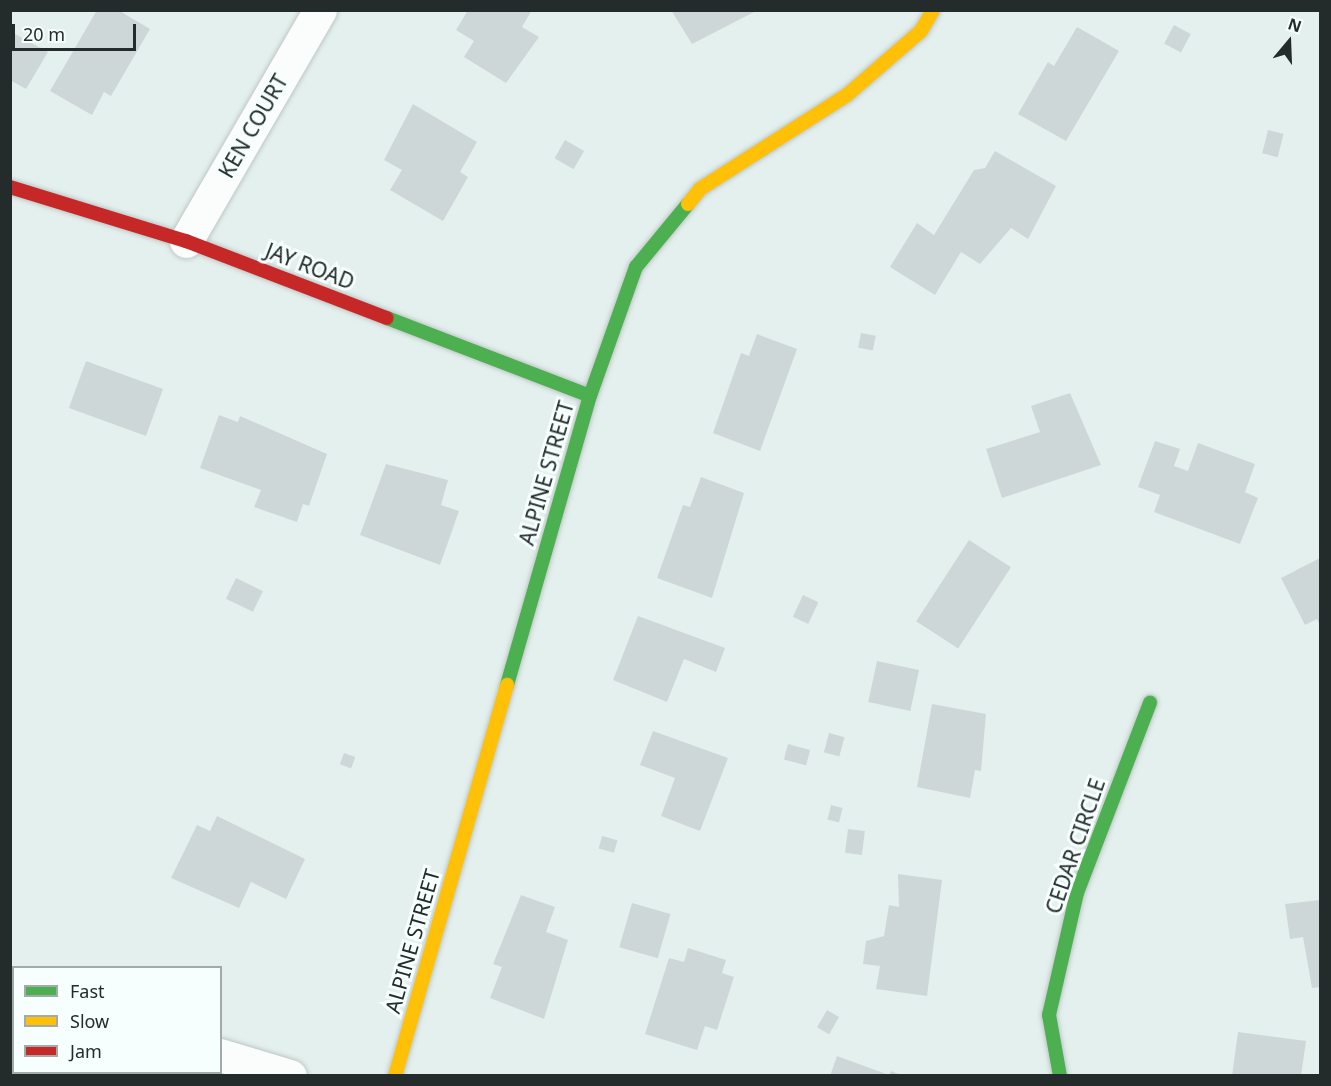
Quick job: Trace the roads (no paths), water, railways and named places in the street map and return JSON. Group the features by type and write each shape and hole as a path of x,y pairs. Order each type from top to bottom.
{"street":[{"name":"KEN COURT","path":"186,241 320,10"},
{"name":"ALPINE STREET","path":"395,1076 590,396 636,267 700,189 847,95 921,31 933,10"},
{"name":"JAY ROAD","path":"10,187 186,241 590,396"},
{"name":"CEDAR CIRCLE","path":"1060,1076 1048,1015 1077,893 1150,703"},
{"path":"222,1056 290,1076"}]}
